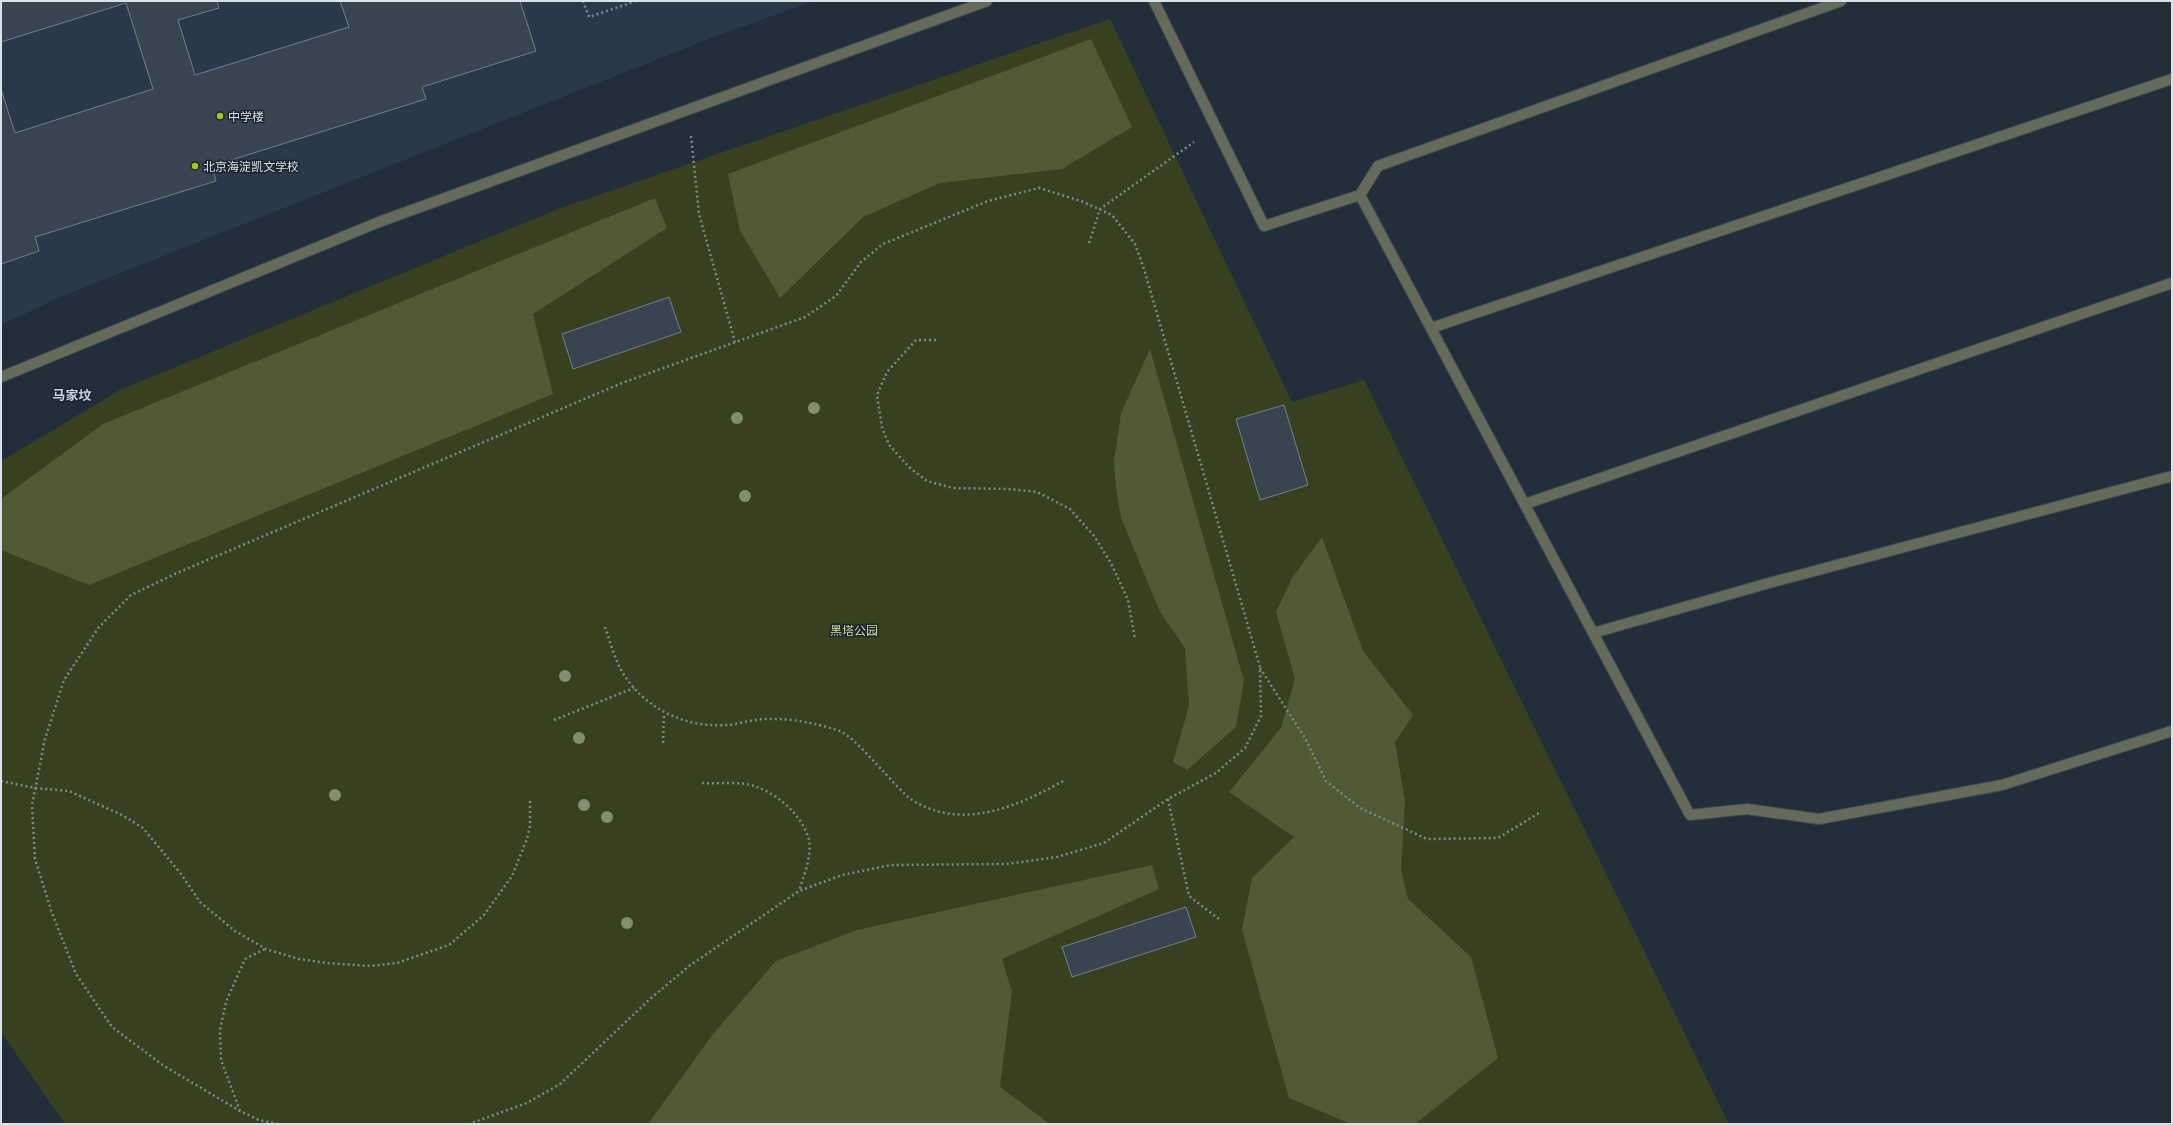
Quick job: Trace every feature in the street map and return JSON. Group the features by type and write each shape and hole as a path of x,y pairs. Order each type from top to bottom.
{"street":[{"path":"1,377 379,222 987,1"},
{"path":"1154,1 1264,226 1360,195 1378,166 1841,1"},
{"path":"1431,328 2172,79"},
{"path":"1360,195 1690,815 1747,809 1819,819 2002,785 2172,730"},
{"path":"1525,504 2172,283"},
{"path":"1593,633 1769,583 2172,476"}],"path":[{"path":"583,1 589,17 636,1"},
{"path":"688,110 699,214 735,342"},
{"path":"1089,243 1100,209 1216,127"},
{"path":"278,1124 259,1120 240,1111 164,1066 112,1027 76,974 52,913 35,859 32,805 45,739 64,680 99,627 131,595 177,573 622,383 805,317 836,296 860,262 883,244 988,201 1039,188 1081,201 1112,215 1135,244 1144,268 1260,667 1261,716 1245,748 1216,773 1168,799 1104,843 1057,857 1007,864 890,866 842,875 799,891 689,966 648,1000 560,1084 527,1103 469,1124"},
{"path":"936,340 916,340 887,372 877,395 882,427 889,445 910,468 927,481 953,488 1008,489 1037,492 1070,509 1094,536 1111,563 1128,600 1135,639"},
{"path":"605,627 620,669 634,688 664,714 690,723 727,725 765,719 793,720 813,723 841,732 864,751 916,803 947,814 985,814 1026,801 1065,780"},
{"path":"1260,667 1305,738 1326,781 1360,808 1427,839 1498,838 1539,814"},
{"path":"554,720 634,688"},
{"path":"663,743 664,714"},
{"path":"1,781 35,788 69,791 122,814 143,828 181,874 200,902 235,931 266,949 299,958 326,963 370,966 397,963 448,945 484,915 512,876 527,840 530,826 530,799"},
{"path":"702,783 753,785 778,798 798,818 809,840 808,857 799,891"},
{"path":"1168,799 1189,896 1219,919"},
{"path":"240,1111 221,1060 220,1030 226,1002 245,959 266,949"}],"shaded area":[{"name":"北京海淀凯文学校","path":"1,1 815,1 721,34 58,298 1,325"}],"green space":[{"name":"黑塔公园","path":"1110,19 1292,402 1364,380 1729,1124 65,1124 1,1032 1,461 122,389 558,209"},
{"path":"1091,39 1132,127 1062,169 940,183 863,217 780,298 740,231 728,174"},
{"path":"655,198 667,228 533,314 553,394 89,585 1,550 1,499 103,424"},
{"path":"1150,349 1244,681 1236,727 1187,770 1173,762 1189,706 1185,648 1160,612 1121,518 1116,488 1114,462 1121,413"},
{"path":"1322,537 1363,651 1413,715 1395,742 1405,801 1401,869 1408,899 1471,957 1498,1058 1415,1124 1351,1124 1289,1098 1242,930 1252,878 1294,837 1229,792 1281,728 1295,679 1276,612 1292,578"},
{"path":"1152,865 1159,889 1002,959 1012,992 1000,1087 1050,1124 648,1124 713,1034 776,961 857,930"}],"building":[{"name":"中学楼","path":"1,1 217,1 219,8 178,20 195,75 349,27 340,1 520,1 536,51 422,87 426,99 212,166 216,181 35,237 39,251 1,264 1,89 15,133 153,89 126,3 1,42"},
{"path":"669,297 681,332 573,369 562,334"},
{"path":"1284,405 1308,485 1260,500 1236,419"},
{"path":"1186,907 1196,937 1072,977 1062,947"}],"place":[{"name":"中学楼","path":"220,116"},
{"name":"北京海淀凯文学校","path":"195,166"}],"district":[{"name":"马家坟","path":"72,395"}]}
